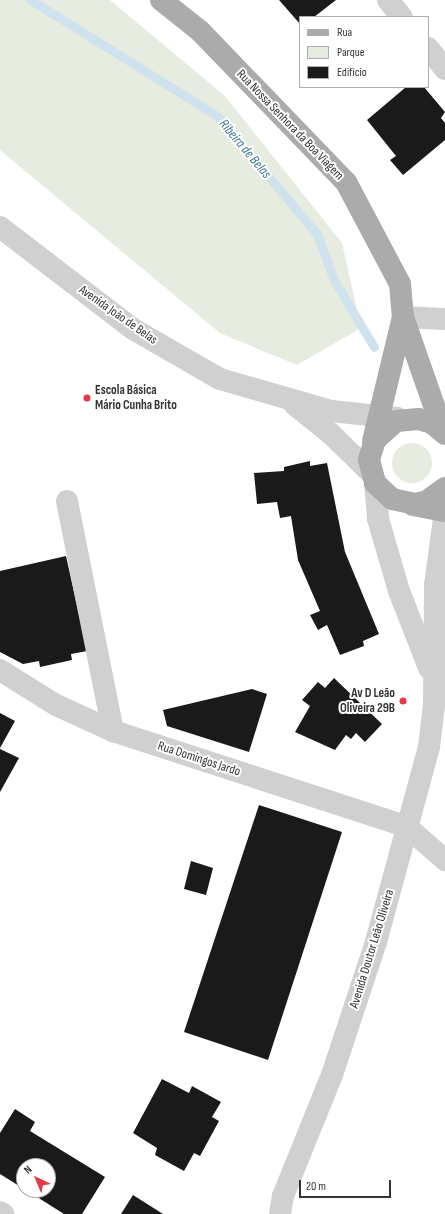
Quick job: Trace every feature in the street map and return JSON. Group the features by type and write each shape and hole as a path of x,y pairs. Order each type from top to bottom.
{"main road":[{"name":"Rua Nossa Senhora da Boa Viagem","path":"161,0 200,31 346,182 400,284 403,317 444,433"},
{"name":"Rua Nossa Senhora da Boa Viagem","path":"373,477 371,448 403,317"},
{"path":"371,448 384,429 406,419 432,423 444,433"},
{"path":"373,477 392,499 404,503 445,511"},
{"path":"404,503 428,502 445,488"}],"street":[{"path":"388,0 401,16"},
{"path":"429,49 445,69"},
{"name":"Avenida João de Belas","path":"0,227 133,329 220,379 291,401 331,411 406,419"},
{"path":"403,317 445,319"},
{"name":"Avenida João de Belas","path":"291,401 331,434 373,477"},
{"name":"Avenida Doutor Leão Oliveira","path":"373,477 378,519 399,591 433,676"},
{"path":"67,501 113,731"},
{"name":"Avenida Doutor Leão Oliveira","path":"280,1214 283,1196 332,1075 373,950 406,826 429,748 434,705 433,676 435,585 445,511"},
{"name":"Rua Domingos Jardo","path":"0,670 56,705 113,731 406,826"},
{"path":"406,826 445,860"}],"green space":[{"path":"0,0 110,0 225,96 342,243 361,328 297,365 220,333 0,150"},
{"path":"416,443 423,446 429,452 432,463 431,471 423,480 416,483 408,483 401,480 393,471 392,459 395,452 404,444"}],"building":[{"path":"279,0 336,0 315,16 299,16 299,23"},
{"path":"405,88 425,88 445,112 441,118 445,123 445,140 403,175 390,160 396,156 367,120"},
{"path":"310,461 310,466 327,463 345,552 379,634 363,641 364,646 340,655 327,625 318,630 310,615 320,611 298,560 291,516 280,518 277,502 257,504 254,473 284,471 284,467"},
{"path":"66,556 87,651 71,654 72,660 40,667 39,661 23,664 0,652 0,571"},
{"path":"334,678 382,724 365,742 356,733 351,739 346,735 335,750 295,732 310,706 302,700 318,682 325,688"},
{"path":"252,689 267,694 249,752 167,726 163,710"},
{"path":"0,713 15,721 0,748"},
{"path":"0,749 19,758 0,792"},
{"path":"259,805 342,832 268,1060 184,1032"},
{"path":"191,861 213,868 206,895 184,889"},
{"path":"162,1079 189,1093 192,1086 221,1102 212,1117 219,1121 200,1156 194,1153 184,1171 155,1155 157,1148 133,1133"},
{"path":"15,1109 35,1122 30,1131 105,1177 82,1214 64,1214 39,1198 56,1198 56,1158 16,1158 16,1184 0,1174 0,1133"},
{"path":"133,1195 163,1214 121,1214"}],"waterway":[{"name":"Ribeira de Belas","path":"31,0 217,116 317,234 334,280 374,347"}],"place":[{"name":"Escola Básica Mário Cunha Brito","path":"87,398"},
{"name":"Av D Leão Oliveira 29B","path":"403,701"}]}
